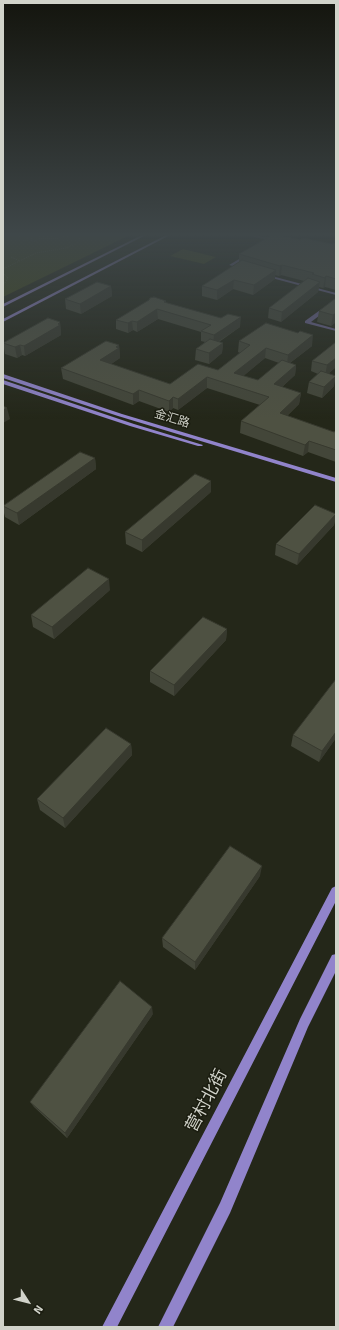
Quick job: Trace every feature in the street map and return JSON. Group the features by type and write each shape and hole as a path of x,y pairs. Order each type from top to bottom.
{"street":[{"path":"3,306 25,295"},
{"path":"3,321 53,295"},
{"path":"336,301 308,322 336,330"},
{"name":"金汇路","path":"3,376 120,415 336,480"},
{"name":"金汇路","path":"3,382 132,425 336,486"},
{"name":"营村北街","path":"109,1327 336,891"},
{"path":"165,1327 225,1208 304,1023 336,959"}],"building":[{"path":"72,295 95,295 80,304 65,299"},
{"path":"286,295 303,295 282,312 269,308"},
{"path":"154,297 166,301 164,302 221,318 228,314 241,317 214,335 201,331 211,325 157,309 137,322 132,321 128,323 116,320 150,298"},
{"path":"336,298 336,313 333,315 319,311"},
{"path":"48,318 60,322 58,324 60,325 24,346 20,345 15,347 3,343"},
{"path":"266,323 298,333 300,331 313,335 288,355 266,348 234,373 258,380 282,360 296,365 274,384 301,393 280,413 334,432 336,431 336,450 309,441 305,445 241,421 269,397 207,377 178,399 173,397 169,401 139,390 133,394 61,368 106,341 119,345 116,347 119,348 100,360 170,384 198,364 218,370 250,345 239,341"},
{"path":"210,339 223,343 209,353 196,349"},
{"path":"336,342 336,358 327,365 312,361"},
{"path":"321,371 336,376 324,387 309,382"},
{"path":"80,452 95,458 17,513 3,506"},
{"path":"195,474 211,481 142,540 125,532"},
{"path":"315,505 336,514 299,554 276,544"},
{"path":"88,568 109,579 52,627 31,615"},
{"path":"203,617 227,629 174,685 150,671"},
{"path":"336,679 336,732 322,751 293,735"},
{"path":"106,728 131,744 63,818 37,799"},
{"path":"230,846 262,866 195,962 162,938"},
{"path":"120,981 152,1007 65,1133 30,1102"}]}
